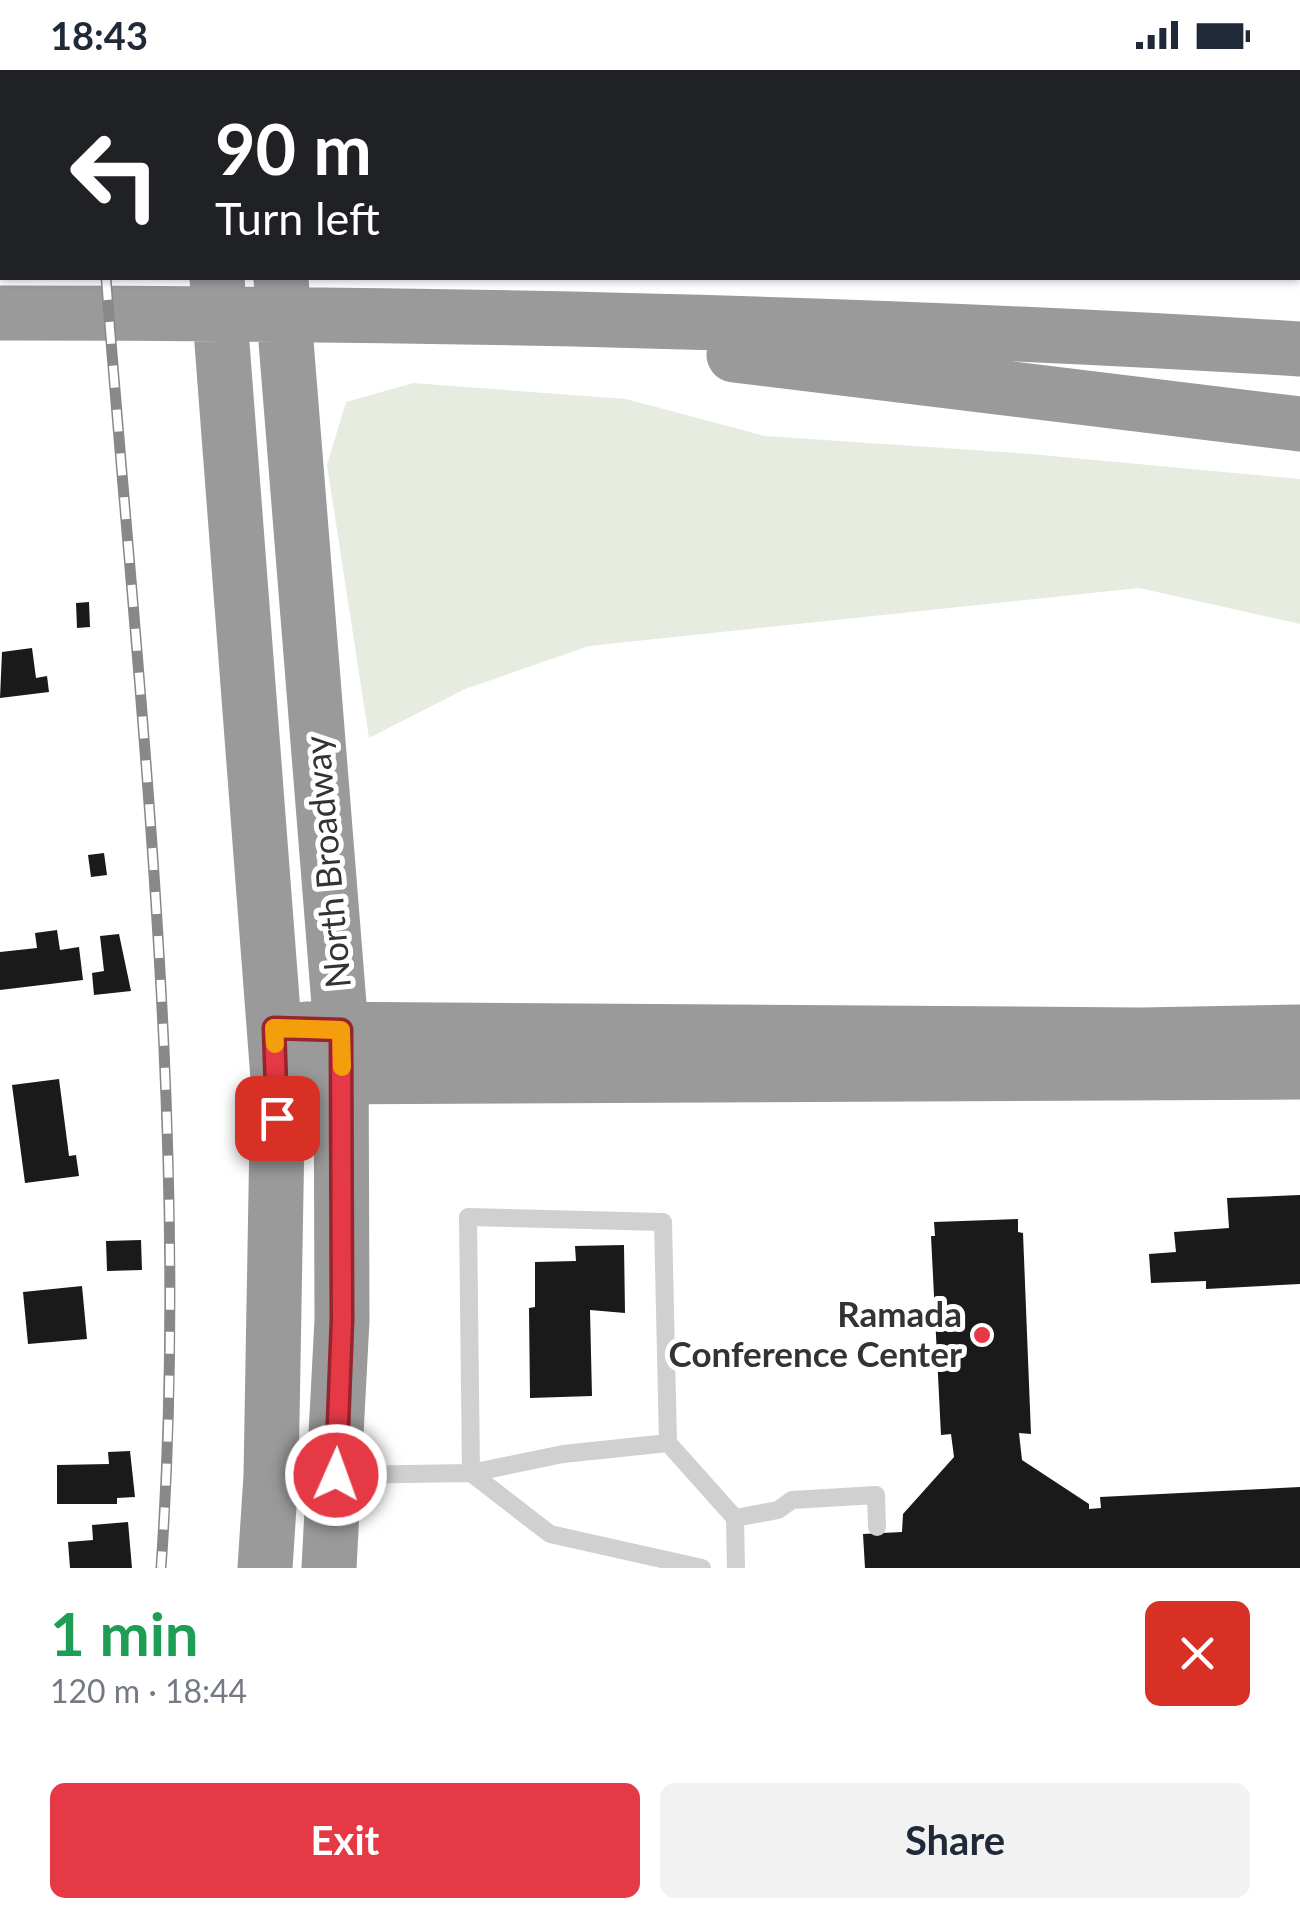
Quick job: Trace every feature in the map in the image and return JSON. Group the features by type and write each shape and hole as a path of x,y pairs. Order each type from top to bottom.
{"highway":[{"name":"North Broadway","path":"216,280 276,1053 272,1476 265,1568"},
{"name":"North Broadway","path":"281,280 342,1053 336,1475 329,1568"},
{"path":"0,313 390,312 1002,330 1300,349"},
{"path":"510,316 689,350 1300,424"},
{"path":"342,1053 1300,1032"},
{"path":"276,1053 1300,1072"}],"lane":[{"path":"471,1473 468,1216 663,1222 668,1443 735,1518 736,1568"},
{"path":"272,1476 471,1473 563,1454 668,1443"},
{"path":"471,1473 550,1534 702,1568"},
{"path":"735,1518 778,1510 792,1500 876,1495 877,1527"}],"shaded area":[{"path":"413,383 626,399 765,436 1031,454 1300,479 1300,624 1139,588 589,646 465,689 369,738 327,465 346,402"}],"building":[{"path":"89,602 90,627 77,628 76,603"},
{"path":"32,648 36,678 47,676 49,692 0,698 2,652"},
{"path":"104,853 107,875 91,877 88,855"},
{"path":"57,930 60,950 79,947 83,980 0,990 0,952 37,948 35,933"},
{"path":"119,934 131,991 94,995 92,973 104,971 100,936"},
{"path":"59,1079 69,1156 76,1155 79,1176 25,1183 12,1085"},
{"path":"1300,1195 1300,1284 1206,1289 1206,1281 1151,1283 1149,1254 1176,1252 1174,1232 1229,1228 1227,1198"},
{"name":"Ramada Conference Center","path":"1018,1219 1018,1232 1023,1233 1031,1434 1019,1433 1022,1460 1089,1504 1089,1509 1101,1508 1100,1497 1300,1487 1300,1568 865,1568 863,1534 902,1532 903,1514 954,1457 951,1434 941,1435 931,1236 935,1236 934,1222"},
{"path":"141,1240 142,1270 107,1271 106,1241"},
{"path":"624,1245 625,1313 590,1310 592,1396 530,1398 529,1308 535,1307 535,1262 576,1261 575,1246"},
{"path":"82,1286 87,1339 28,1344 23,1292"},
{"path":"130,1451 135,1497 117,1498 117,1504 57,1504 57,1465 109,1464 108,1452"},
{"path":"128,1522 132,1568 70,1568 68,1542 93,1540 92,1525"}],"railway":[{"path":"106,280 146,761 165,1084 169,1406 161,1568"}],"slow traffic":[{"path":"275,1044 274,1028 341,1030 342,1067"}],"place":[{"name":"Ramada Conference Center","path":"982,1335"}],"route":[{"path":"277,1118 274,1028 341,1030 342,1320 336,1475"}]}
